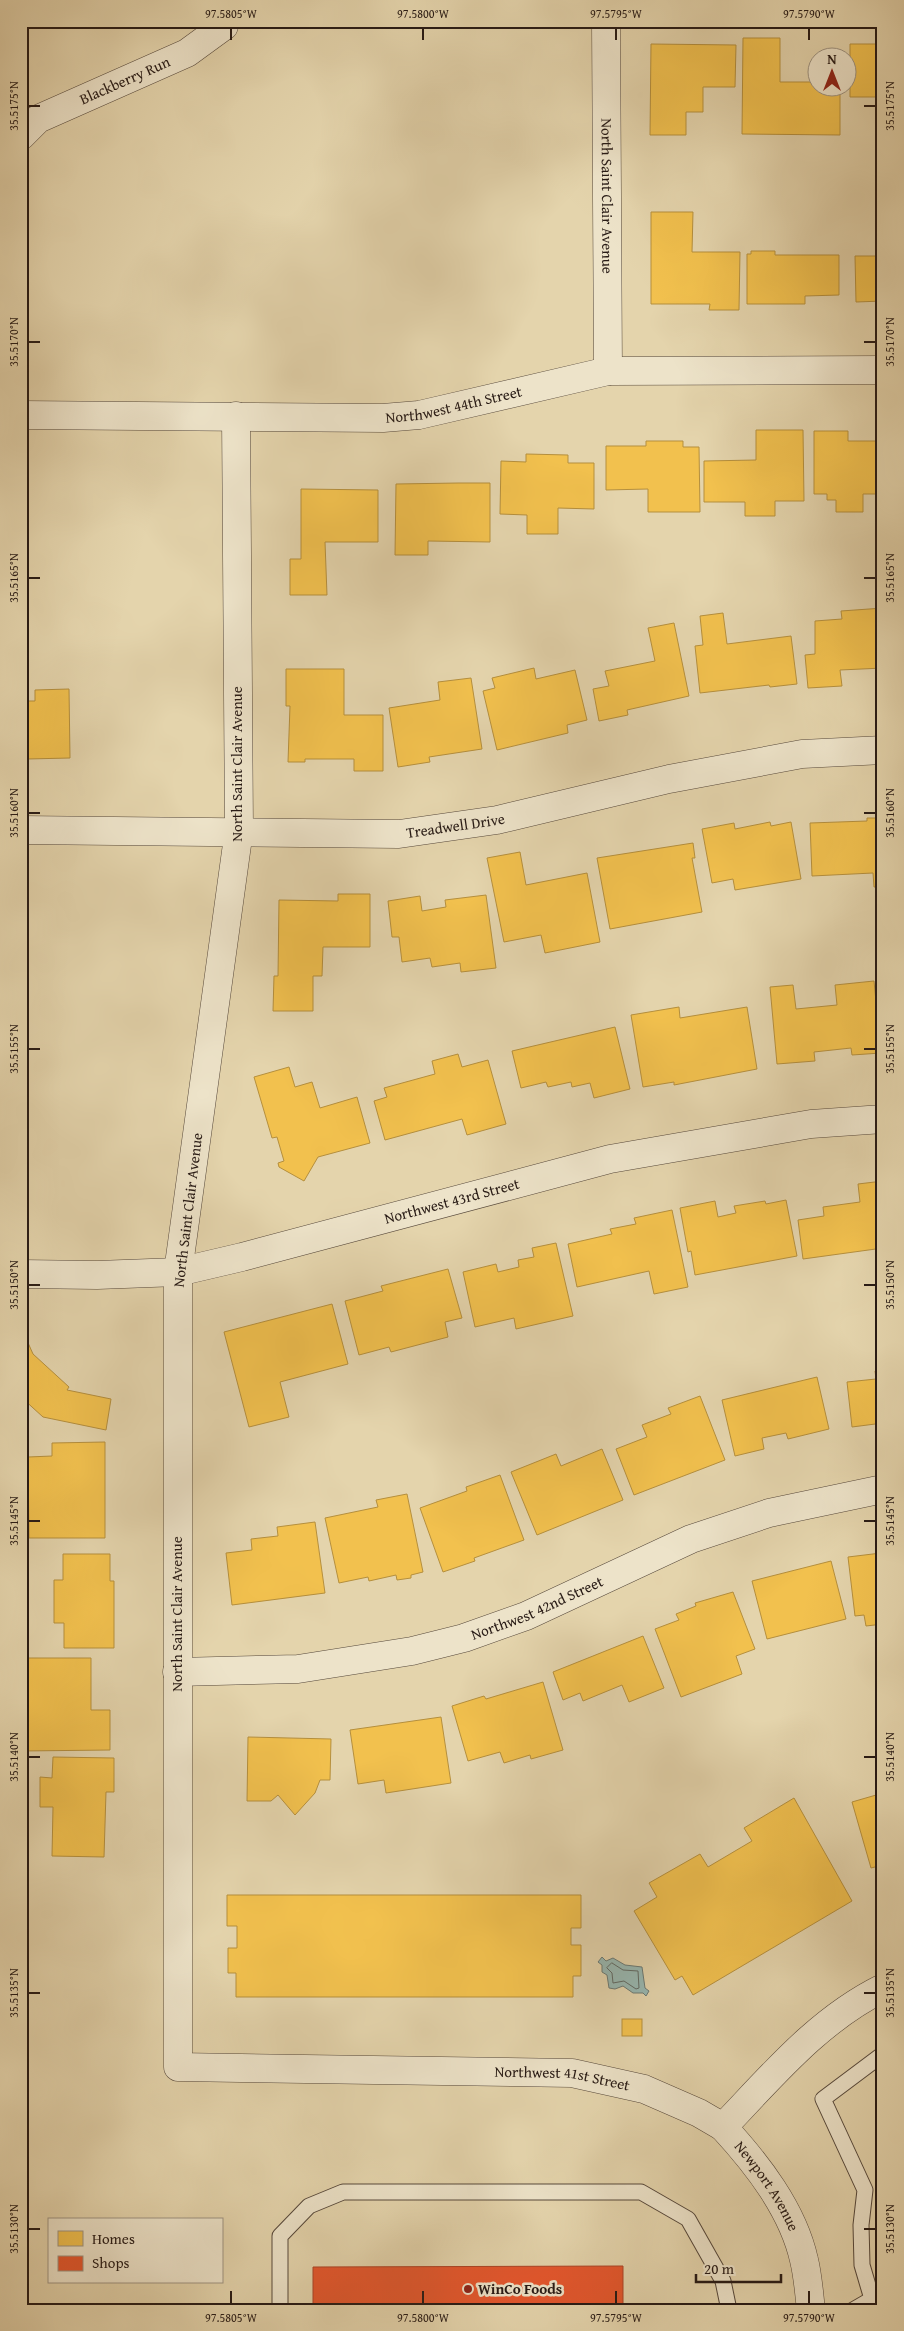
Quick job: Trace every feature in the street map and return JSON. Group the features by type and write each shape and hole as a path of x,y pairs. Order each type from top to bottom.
{"street":[{"name":"Blackberry Run","path":"21,136 38,119 187,53 224,26 225,21"},
{"name":"North Saint Clair Avenue","path":"606,21 608,371"},
{"name":"Northwest 44th Street","path":"21,415 383,418 419,415 608,371 883,370"},
{"name":"North Saint Clair Avenue","path":"178,2067 178,1272 239,830 236,416"},
{"name":"Treadwell Drive","path":"21,830 239,830 399,834 497,820 670,779 802,754 883,750"},
{"name":"Northwest 43rd Street","path":"21,1274 98,1275 178,1272 242,1257 610,1159 811,1124 883,1119"},
{"name":"Northwest 42nd Street","path":"177,1672 298,1669 412,1651 464,1638 526,1616 691,1539 769,1513 883,1489"},
{"path":"724,2127 803,2043 863,1998 883,1988"},
{"name":"Northwest 41st Street","path":"178,2067 572,2072 644,2088 699,2113 724,2127"},
{"name":"Newport Avenue","path":"724,2127 750,2156 791,2221 804,2260 811,2310"}],"lane":[{"path":"853,2310 875,2305 862,2264 861,2225 865,2190 823,2099 883,2054"},
{"path":"280,2310 280,2236 309,2206 343,2192 641,2192 688,2219 724,2281 729,2310"}],"water":[{"path":"602,1957 606,1961 613,1958 625,1965 642,1967 645,1988 649,1991 646,1996 643,1993 633,1993 623,1986 615,1989 609,1988 607,1975 602,1972 602,1965 598,1962"}],"building: Homes":[{"path":"743,38 780,38 780,82 806,82 806,98 840,98 840,135 742,134"},
{"path":"651,44 736,45 735,87 703,87 703,112 686,112 686,135 650,135"},
{"path":"850,44 883,44 883,115 879,115 879,97 856,97 856,48 850,48"},
{"path":"651,212 693,212 692,252 740,252 739,310 709,310 710,304 651,304"},
{"path":"751,251 775,251 775,255 839,255 839,295 805,296 805,304 747,304 747,254 751,254"},
{"path":"855,256 883,256 883,301 856,302"},
{"path":"756,430 803,430 804,501 775,501 775,516 745,516 745,502 704,502 704,461 756,460"},
{"path":"814,431 848,431 848,441 883,441 883,494 863,494 863,512 836,512 836,500 827,500 827,494 814,494"},
{"path":"646,441 683,441 683,447 699,447 700,512 648,512 648,489 606,490 606,446 646,446"},
{"path":"526,454 568,455 568,463 594,463 594,509 558,508 558,534 527,534 527,515 500,514 501,461 526,462"},
{"path":"490,483 490,542 428,541 428,555 395,555 396,484"},
{"path":"301,489 378,490 378,542 325,542 327,595 290,595 290,559 301,559"},
{"path":"883,608 883,668 840,670 842,686 808,688 805,655 815,654 815,621 842,619 841,611"},
{"path":"723,613 727,644 791,636 797,684 770,687 769,685 700,693 695,646 703,645 700,616"},
{"path":"674,623 689,696 627,710 628,715 599,721 593,689 609,686 605,671 655,661 648,628"},
{"path":"534,668 536,679 575,670 587,720 567,725 568,733 497,750 483,691 495,688 492,678"},
{"path":"286,669 344,669 344,715 383,715 383,771 354,771 354,759 305,759 305,762 288,762 290,706 286,706"},
{"path":"471,678 482,749 429,757 430,762 398,767 389,708 440,700 438,682"},
{"path":"69,689 70,758 27,759 27,751 21,751 21,701 35,701 35,690"},
{"path":"867,818 883,818 883,887 874,887 873,873 812,876 810,823 867,821"},
{"path":"770,822 771,826 791,822 801,879 735,890 733,879 712,883 702,829 734,823 735,829"},
{"path":"693,843 695,858 692,858 702,912 610,929 597,858"},
{"path":"520,852 526,885 587,873 600,942 545,953 541,935 504,942 487,858"},
{"path":"338,894 370,894 370,947 323,947 322,976 313,976 313,1011 273,1011 274,976 278,976 279,900 338,901"},
{"path":"486,895 496,968 461,972 460,963 432,967 430,958 402,962 399,937 392,937 388,901 420,896 422,911 446,907 445,900"},
{"path":"874,981 881,1053 852,1055 851,1048 814,1052 815,1061 777,1064 770,987 793,985 796,1009 837,1005 835,985"},
{"path":"679,1007 680,1018 747,1007 757,1069 674,1085 674,1082 643,1087 631,1015"},
{"path":"615,1027 630,1089 594,1098 590,1083 572,1087 571,1082 548,1087 546,1082 521,1088 512,1051"},
{"path":"458,1054 462,1067 488,1060 506,1124 467,1135 462,1119 385,1140 374,1101 387,1097 384,1088 435,1074 432,1061"},
{"path":"289,1067 295,1087 312,1082 320,1108 357,1097 370,1143 318,1157 304,1181 279,1167 278,1163 284,1161 277,1137 272,1138 254,1077"},
{"path":"883,1181 883,1248 803,1259 798,1220 824,1216 823,1207 860,1202 858,1184"},
{"path":"786,1200 797,1256 695,1275 691,1251 688,1252 680,1208 715,1201 718,1217 736,1213 734,1206 765,1201 766,1204"},
{"path":"672,1210 688,1287 654,1294 649,1271 577,1287 568,1244 612,1234 610,1229 636,1224 634,1218"},
{"path":"556,1243 573,1316 516,1329 514,1318 475,1327 463,1272 496,1264 498,1272 519,1267 518,1260 534,1257 532,1248"},
{"path":"448,1269 462,1318 445,1322 448,1337 391,1352 389,1347 359,1355 345,1301 383,1291 381,1286"},
{"path":"332,1304 348,1364 280,1382 289,1417 249,1427 224,1332"},
{"path":"21,1327 33,1354 69,1387 67,1390 111,1399 106,1430 43,1417 21,1397"},
{"path":"883,1370 883,1423 852,1427 847,1382 876,1379 875,1371"},
{"path":"817,1377 829,1429 788,1439 786,1433 762,1438 764,1449 735,1456 722,1400"},
{"path":"700,1396 725,1460 634,1495 616,1449 647,1437 642,1425 671,1414 668,1408"},
{"path":"105,1442 105,1538 29,1538 28,1457 52,1456 52,1443"},
{"path":"602,1449 623,1500 537,1535 511,1472 556,1454 561,1466"},
{"path":"500,1475 524,1540 474,1558 475,1561 443,1572 420,1508 467,1491 466,1487"},
{"path":"407,1494 423,1572 411,1575 411,1578 397,1580 396,1575 369,1581 368,1577 339,1583 325,1518 378,1507 376,1500"},
{"path":"315,1522 325,1593 232,1605 226,1553 252,1550 251,1539 278,1536 277,1527"},
{"path":"881,1553 883,1562 883,1624 866,1626 864,1615 855,1616 848,1557"},
{"path":"63,1554 110,1554 110,1581 114,1581 114,1648 64,1648 64,1623 54,1623 54,1580 63,1580"},
{"path":"831,1561 846,1619 767,1639 752,1581"},
{"path":"733,1592 755,1649 736,1656 742,1674 681,1697 655,1629 679,1620 676,1614 696,1606 695,1603"},
{"path":"643,1636 664,1688 629,1702 622,1685 583,1701 580,1693 563,1700 553,1672"},
{"path":"21,1658 91,1658 91,1710 110,1710 110,1750 21,1751"},
{"path":"543,1682 563,1750 531,1759 530,1755 504,1763 500,1752 468,1761 452,1706 484,1696 486,1699"},
{"path":"441,1717 451,1783 386,1793 384,1780 358,1784 350,1730"},
{"path":"248,1737 331,1739 330,1780 320,1780 315,1793 295,1815 278,1795 271,1801 247,1801"},
{"path":"53,1757 114,1758 114,1792 106,1792 104,1857 52,1856 53,1807 40,1807 40,1777 52,1778"},
{"path":"883,1793 883,1865 871,1868 852,1802"},
{"path":"794,1798 852,1901 693,1995 682,1976 675,1980 634,1911 657,1897 649,1883 700,1854 708,1867 752,1841 744,1828"},
{"path":"227,1895 581,1895 581,1928 571,1928 571,1945 581,1945 581,1976 573,1976 573,1997 236,1997 236,1973 228,1973 228,1948 237,1948 237,1926 227,1926"},
{"path":"622,2019 642,2019 642,2036 622,2036"}],"building: Shops":[{"name":"WinCo Foods","path":"623,2266 623,2310 313,2310 313,2267"}],"place":[{"name":"WinCo Foods","path":"468,2289"}]}
